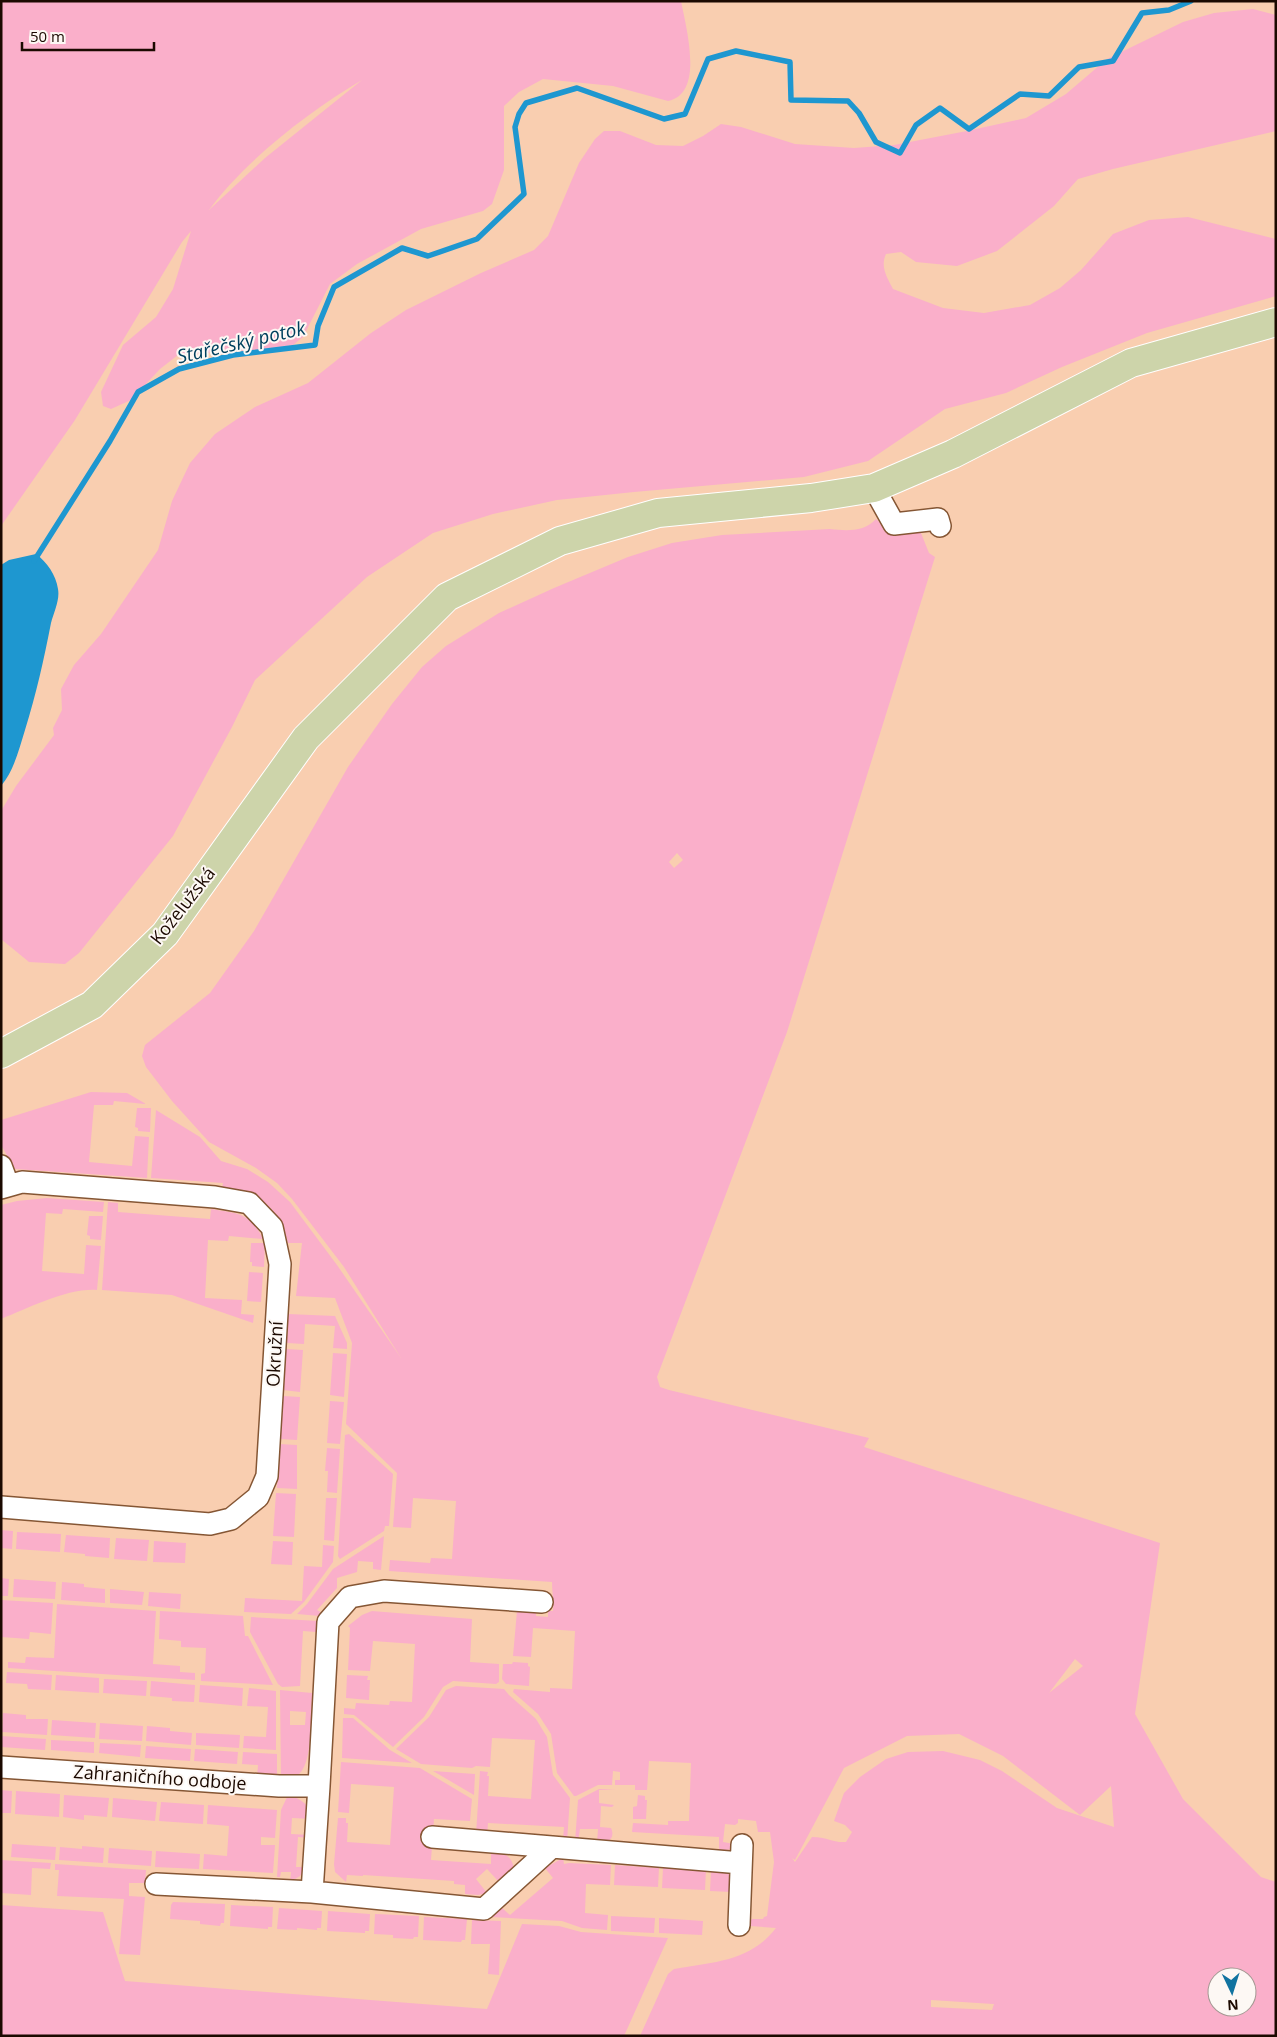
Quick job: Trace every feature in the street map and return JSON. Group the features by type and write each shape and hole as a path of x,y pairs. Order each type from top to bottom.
{"main road":[{"name":"Koželužská","path":"1,1054 92,1005 165,934 306,738 447,597 560,541 658,513 811,498 874,488 953,454 1131,363 1276,322"}],"street":[{"path":"874,488 894,524 938,519 940,526"},
{"name":"Okružní","path":"1,1507 210,1524 231,1519 258,1497 267,1476 280,1264 272,1227 248,1203 215,1196 3,1180"},
{"path":"312,1892 328,1622 350,1597 384,1591 542,1602"},
{"name":"Zahraničního odboje","path":"1,1767 279,1786 319,1786"},
{"path":"432,1837 552,1847 741,1854 739,1925"},
{"path":"156,1884 312,1892 484,1908 552,1847"}],"shaded area":[{"path":"1,1 681,1 689,42 690,73 686,86 679,96 668,101 613,86 543,79 519,92 504,106 504,170 492,204 483,211 421,229 357,264 330,284 303,337 293,345 269,349 178,355 160,369 131,400 111,409 103,406 101,392 123,345 156,317 173,289 191,231 182,242 75,420 1,526","holes":["362,80 265,158 209,210 241,173 279,138"]},
{"path":"1253,9 1276,15 1276,131 1078,179 1054,206 997,251 957,266 916,262 901,252 886,254 884,268 893,289 943,308 984,313 1030,305 1060,288 1081,270 1113,234 1149,220 1188,217 1276,239 1276,296 1147,333 1062,367 1006,393 945,409 868,461 804,477 557,500 493,514 433,533 367,577 255,680 232,727 173,836 79,953 65,964 29,962 1,939 1,811 16,786 54,735 53,728 62,710 61,689 74,665 101,634 158,550 172,501 190,463 215,434 255,407 308,383 371,333 406,310 481,273 534,250 548,236 579,163 595,139 604,131 620,131 656,145 683,146 721,124 741,127 795,144 854,148 894,145 1026,118 1066,94 1107,59 1183,22 1214,13"},
{"path":"876,519 887,529 919,528 929,553 935,557 787,1032 657,1377 660,1387 669,1390 869,1438 864,1447 1160,1543 1135,1714 1183,1799 1261,1877 1276,1882 1276,2036 640,2036 668,1974 674,1969 717,1962 743,1954 755,1948 776,1928 750,1926 749,1923 752,1919 763,1919 767,1916 774,1862 770,1832 758,1832 756,1821 738,1819 738,1823 735,1825 725,1824 723,1842 734,1844 732,1849 719,1851 719,1837 632,1832 633,1823 668,1825 668,1821 689,1821 691,1763 649,1761 647,1790 635,1790 635,1785 615,1785 615,1780 620,1780 620,1772 613,1771 612,1785 598,1785 574,1796 557,1773 551,1734 538,1714 513,1692 514,1689 550,1692 550,1688 572,1689 575,1631 533,1628 531,1657 513,1656 517,1611 536,1610 536,1616 548,1617 548,1611 553,1611 552,1582 389,1571 390,1560 430,1563 431,1558 452,1559 456,1501 413,1498 411,1528 393,1527 397,1473 346,1424 352,1343 335,1298 296,1296 302,1243 288,1243 279,1220 266,1204 247,1194 222,1188 223,1183 151,1178 156,1110 200,1137 221,1161 247,1169 268,1182 290,1202 337,1265 401,1358 344,1267 292,1199 277,1183 256,1168 209,1142 172,1101 146,1067 142,1056 145,1045 210,993 254,931 348,767 392,704 422,667 446,646 499,613 628,557 672,543 722,535 830,529 855,530 866,526","holes":["677,853 683,860 674,868 669,862","1075,1659 1083,1666 1049,1693","959,1734 1003,1756 1080,1815 1111,1786 1114,1827 1057,1808 1002,1771 980,1760 943,1751 908,1752 886,1759 860,1777 844,1793 834,1821 845,1825 852,1832 846,1842 812,1837 795,1862 792,1858 795,1860 844,1768 907,1736","931,2000 994,2004 992,2010 931,2007"]},
{"path":"91,1092 127,1093 146,1104 114,1101 113,1105 94,1105 89,1162 132,1166 135,1136 149,1137 147,1178 15,1169 1,1145 1,1120"},
{"path":"137,1108 151,1108 150,1132 138,1131 138,1128 135,1127"},
{"path":"47,1198 104,1202 103,1212 63,1209 62,1214 46,1213 42,1271 84,1274 86,1245 101,1246 97,1290 85,1290 61,1295 1,1319 1,1205 17,1201"},
{"path":"108,1202 118,1203 118,1212 210,1219 211,1209 236,1213 248,1219 263,1239 229,1236 228,1241 208,1240 205,1298 242,1300 241,1314 254,1315 253,1323 172,1295 102,1290"},
{"path":"89,1216 103,1216 101,1240 90,1239 90,1236 87,1235"},
{"path":"251,1243 265,1243 264,1267 252,1266 252,1262 250,1262"},
{"path":"249,1272 263,1273 261,1302 247,1301"},
{"path":"288,1314 335,1316 347,1343 347,1349 333,1348 335,1326 305,1324 304,1344 287,1343"},
{"path":"286,1349 303,1350 300,1392 283,1390"},
{"path":"333,1353 347,1354 344,1397 330,1395"},
{"path":"283,1396 300,1397 297,1440 280,1439"},
{"path":"330,1401 344,1402 340,1444 327,1443"},
{"path":"349,1434 393,1474 389,1526 385,1526 384,1531 340,1559 338,1556 345,1435"},
{"path":"279,1444 297,1445 297,1489 277,1488"},
{"path":"327,1448 340,1449 337,1493 327,1492 328,1471 325,1471"},
{"path":"276,1493 296,1494 294,1537 273,1536"},
{"path":"326,1498 337,1498 334,1541 324,1540"},
{"path":"1,1530 13,1531 12,1549 1,1548"},
{"path":"17,1532 61,1534 60,1552 16,1549"},
{"path":"66,1535 110,1538 109,1558 64,1552"},
{"path":"384,1536 381,1570 373,1569 373,1562 358,1561 357,1572 337,1578 337,1588 317,1610 322,1613 320,1616 297,1614 307,1604 333,1569"},
{"path":"116,1538 149,1540 147,1561 114,1559"},
{"path":"154,1541 186,1543 185,1563 153,1562"},
{"path":"273,1541 293,1542 292,1565 271,1564"},
{"path":"323,1545 334,1546 333,1562 304,1602 291,1614 244,1612 245,1598 302,1601 304,1566 322,1567"},
{"path":"1,1578 9,1579 8,1596 1,1596"},
{"path":"14,1579 56,1582 55,1599 13,1597"},
{"path":"62,1582 84,1584 84,1587 105,1589 105,1603 61,1600"},
{"path":"110,1589 144,1592 142,1605 110,1603"},
{"path":"149,1592 181,1594 180,1609 148,1606"},
{"path":"1,1600 53,1603 51,1634 30,1632 29,1639 1,1637"},
{"path":"57,1604 156,1611 153,1664 180,1666 180,1672 195,1673 195,1680 8,1668 8,1662 25,1663 26,1657 54,1658"},
{"path":"160,1611 243,1616 245,1636 248,1636 273,1685 201,1681 201,1674 205,1673 206,1648 181,1647 181,1641 159,1639"},
{"path":"372,1611 472,1619 470,1662 499,1664 499,1682 496,1684 453,1681 443,1687 424,1717 393,1747 354,1715 344,1714 344,1708 355,1709 356,1703 389,1705 390,1701 412,1702 415,1644 373,1641 370,1671 348,1670 350,1628 348,1626 362,1615"},
{"path":"251,1617 318,1621 316,1632 303,1631 300,1686 282,1687 278,1684 250,1632"},
{"path":"513,1662 528,1663 530,1667 529,1686 506,1684 502,1679 503,1664 512,1664"},
{"path":"7,1672 52,1675 51,1690 28,1689 27,1684 6,1683"},
{"path":"56,1675 99,1678 99,1693 55,1690"},
{"path":"347,1675 368,1676 367,1680 370,1680 369,1700 346,1698"},
{"path":"104,1679 147,1681 146,1696 103,1693"},
{"path":"151,1681 195,1685 194,1702 172,1701 172,1698 150,1696"},
{"path":"200,1685 243,1688 242,1706 199,1702"},
{"path":"456,1686 504,1689 536,1719 547,1737 553,1775 570,1798 567,1841 563,1840 564,1827 488,1823 487,1836 476,1835 480,1771 488,1772 488,1796 531,1799 535,1740 492,1738 490,1767 476,1766 472,1768 421,1764 396,1749 429,1717 446,1690"},
{"path":"249,1688 276,1691 276,1750 243,1748 244,1736 266,1737 268,1707 247,1706"},
{"path":"280,1690 312,1693 311,1735 304,1767 296,1776 281,1779","holes":["290,1711 306,1712 305,1725 290,1725"]},
{"path":"3,1713 26,1715 26,1719 48,1719 47,1735 2,1732"},
{"path":"343,1718 353,1718 390,1750 412,1763 342,1758"},
{"path":"52,1720 96,1723 95,1738 51,1735"},
{"path":"100,1723 143,1726 142,1741 99,1739"},
{"path":"147,1726 170,1728 170,1731 192,1733 191,1745 146,1741"},
{"path":"196,1733 240,1735 239,1748 196,1745"},
{"path":"1,1736 46,1739 45,1750 1,1747"},
{"path":"51,1740 94,1742 94,1753 51,1750"},
{"path":"100,1743 141,1745 140,1757 99,1753"},
{"path":"146,1746 191,1749 190,1761 145,1758"},
{"path":"195,1749 238,1752 237,1764 194,1761"},
{"path":"243,1752 277,1754 277,1779 257,1778 258,1765 242,1764"},
{"path":"341,1762 420,1768 472,1799 470,1821 434,1819 431,1860 491,1864 491,1851 500,1852 507,1856 514,1869 499,1882 487,1869 476,1879 487,1893 478,1895 465,1894 465,1885 454,1884 454,1881 347,1875 346,1882 335,1872 334,1864 338,1818 346,1818 346,1823 348,1823 347,1842 390,1845 394,1787 351,1784 349,1813 338,1812"},
{"path":"433,1771 475,1774 474,1795"},
{"path":"599,1789 616,1790 599,1790 599,1803 614,1805 612,1807 601,1806 600,1827 611,1828 611,1838 607,1842 597,1843 598,1829 580,1829 578,1842 575,1842 578,1800"},
{"path":"1,1790 12,1791 11,1813 1,1813"},
{"path":"16,1791 60,1794 59,1817 15,1814"},
{"path":"64,1795 109,1798 107,1817 84,1815 84,1820 63,1817"},
{"path":"288,1795 297,1798 307,1806 312,1819 292,1818 291,1834 311,1835 311,1838 298,1837 296,1867 303,1867 303,1862 309,1863 300,1876 290,1882 291,1872 281,1872 280,1877 277,1877 281,1810"},
{"path":"638,1795 645,1796 645,1800 647,1800 646,1819 633,1819 633,1807 637,1806"},
{"path":"113,1798 157,1802 155,1821 112,1817"},
{"path":"161,1802 204,1805 203,1824 159,1821"},
{"path":"208,1805 277,1810 275,1838 261,1837 261,1845 275,1845 273,1873 203,1869 204,1854 227,1856 229,1826 207,1824"},
{"path":"12,1844 56,1847 55,1860 11,1857"},
{"path":"82,1846 104,1848 103,1863 59,1860 60,1847 82,1849"},
{"path":"109,1848 152,1851 151,1866 108,1863"},
{"path":"156,1851 200,1854 199,1869 155,1867"},
{"path":"563,1858 564,1864 611,1865 610,1885 586,1884 585,1913 608,1915 607,1930 582,1928 562,1921 491,1917 502,1908 510,1915 553,1878 545,1868"},
{"path":"1,1860 51,1863 50,1869 32,1868 31,1895 1,1893"},
{"path":"55,1864 146,1870 145,1883 129,1883 129,1896 145,1897 140,1955 119,1954 124,1899 57,1896 59,1870 55,1870"},
{"path":"615,1865 659,1868 658,1887 614,1885"},
{"path":"663,1868 706,1870 705,1890 662,1888"},
{"path":"711,1871 734,1872 731,1892 710,1891"},
{"path":"173,1902 225,1904 224,1923 221,1923 220,1926 200,1924 200,1921 170,1919"},
{"path":"1,1905 103,1912 125,1981 487,2009 522,1924 559,1926 581,1932 668,1938 624,2036 1,2036"},
{"path":"231,1905 273,1907 272,1927 268,1927 268,1929 230,1926"},
{"path":"279,1908 322,1911 321,1928 317,1928 317,1930 277,1929"},
{"path":"328,1911 370,1914 369,1931 365,1931 365,1933 327,1931"},
{"path":"375,1914 419,1916 418,1937 413,1939 393,1938 393,1935 374,1934"},
{"path":"611,1916 655,1918 654,1933 611,1931"},
{"path":"424,1917 467,1919 465,1940 461,1942 423,1940"},
{"path":"659,1918 703,1921 702,1935 659,1933"},
{"path":"472,1920 501,1921 499,1975 488,1974 490,1944 471,1944"}],"water":[{"path":"36,554 44,561 53,574 57,584 58,597 25,730 13,767 1,786 1,565 9,560"}],"waterway":[{"name":"Stařečský potok","path":"34,561 110,441 138,392 179,369 233,355 315,345 318,326 334,287 402,248 428,256 477,239 524,194 515,127 519,114 526,103 577,88 664,119 685,114 708,59 736,51 790,62 791,100 848,101 859,113 876,142 900,153 916,125 940,108 969,129 1020,94 1049,96 1079,67 1113,61 1142,13 1169,10 1191,1"}]}
